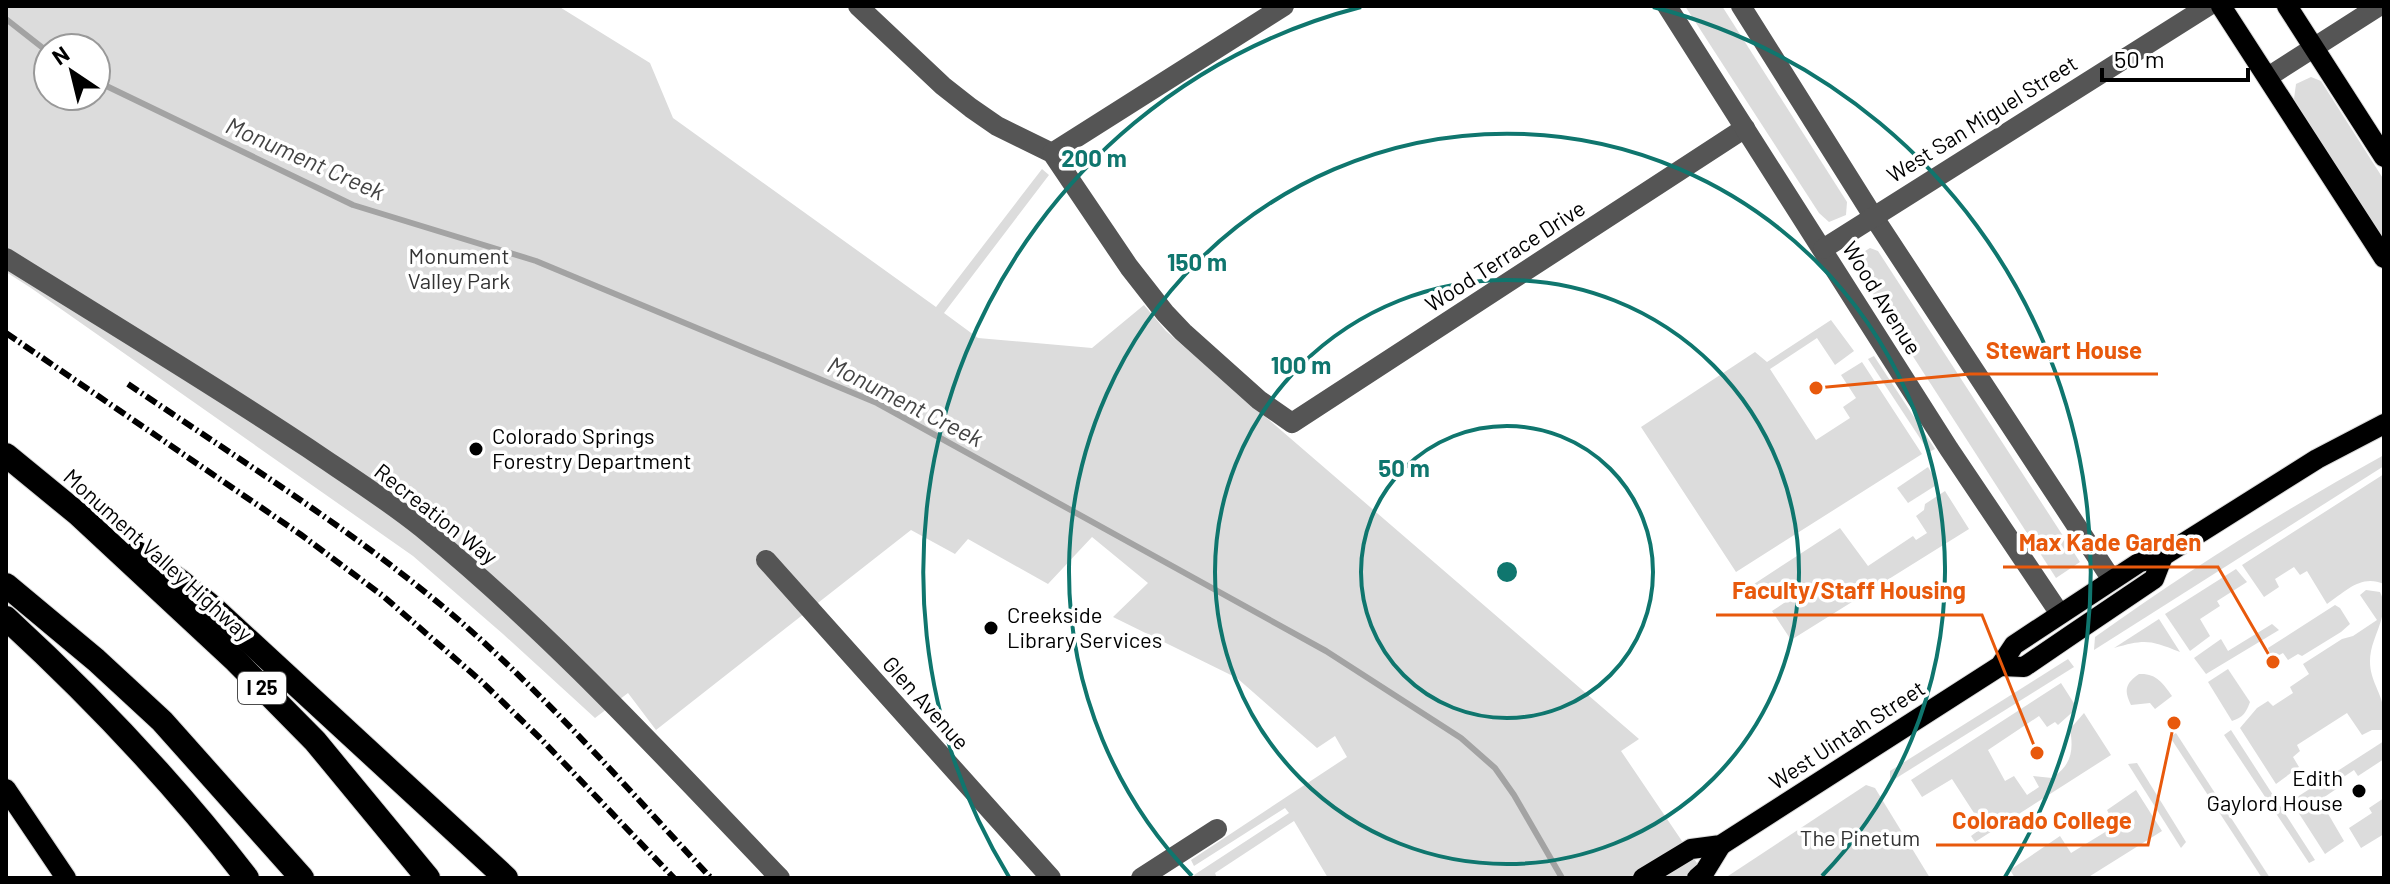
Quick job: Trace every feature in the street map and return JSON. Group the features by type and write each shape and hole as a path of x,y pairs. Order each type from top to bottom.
{"highway":[{"name":"Monument Valley Highway","path":"6,455 78,514 236,661 315,741 428,878"},
{"path":"78,514 180,581 211,606 506,878"},
{"path":"6,585 96,660 162,721 302,878"},
{"path":"6,618 122,730 187,802 247,878"}],"main road":[{"path":"2221,6 2384,258"},
{"path":"2287,6 2384,157"},
{"path":"2347,441 2384,411"},
{"name":"West Uintah Street","path":"1651,873 1691,849 1721,845 2000,666 2014,645 2140,562 2163,556 2347,441 2384,424"},
{"name":"West Uintah Street","path":"2000,666 2024,667 2154,579 2163,556"},
{"path":"6,789 66,878"},
{"name":"West Uintah Street","path":"1697,878 1721,845"}],"street":[{"path":"858,6 943,86 971,108 997,126 1052,153 1284,6"},
{"name":"Wood Avenue","path":"1667,6 1949,449 2060,614"},
{"name":"Wood Avenue","path":"1741,6 1873,216 2112,580"},
{"name":"West San Miguel Street","path":"1823,249 2208,6"},
{"path":"2268,77 2379,6"},
{"name":"Wood Terrace Drive","path":"1052,153 1129,267 1165,313 1259,400 1292,423 1745,128"},
{"name":"Recreation Way","path":"6,258 234,399 421,527 539,629 780,878"},
{"name":"Glen Avenue","path":"766,560 1051,878"},
{"path":"1141,878 1164,872 1217,829"}],"green space":[{"name":"Monument Valley Park","path":"6,6 558,6 650,63 673,118 936,307 1042,169 1049,175 944,313 978,338 1092,348 1144,305 1166,331 1639,739 1621,751 1707,878 1328,878 1294,821 1215,873 1217,878 1196,878 1194,875 1289,813 1285,808 1194,866 1191,860 1347,757 1335,736 1317,748 1237,678 1113,617 1148,583 1092,537 1048,584 968,539 955,554 911,530 656,730 628,693 595,718 413,556 6,272"},
{"path":"1685,6 1722,6 1847,202 1846,215 1829,222 1819,213"},
{"path":"2311,77 2321,81 2384,180 2384,241 2294,99 2296,84"},
{"path":"1870,248 1878,251 2080,562 2056,578 1854,265 1857,256"},
{"path":"1831,320 1854,351 1835,365 1817,338 1770,369 1816,440 1850,418 1843,407 1856,398 1841,375 1862,362 1922,454 1736,572 1641,427 1755,352 1767,362"},
{"path":"1874,356 1935,449 1929,452 1868,359"},
{"path":"2384,455 2384,466 2094,650 2095,637 2165,588 2273,519"},
{"path":"1928,467 1938,484 1908,503 1897,488"},
{"path":"2384,474 2384,584 2376,581 2361,583 2327,604 2307,571 2300,575 2294,567 2275,579 2279,587 2264,597 2242,565"},
{"path":"1945,491 1969,529 1791,640 1772,611 1793,597 1783,580 1761,594 1754,584 1840,528 1868,566 1913,536 1916,540 1927,533 1916,516 1924,510 1925,504"},
{"path":"2236,569 2247,582 2217,601 2220,606 2200,619 2210,636 2190,651 2165,614"},
{"path":"2366,590 2380,592 2383,599 2383,614 2371,651 2370,668 2384,711 2384,730 2372,730 2362,735 2347,713 2297,745 2300,751 2293,757 2299,767 2276,784 2240,728 2257,708 2268,701 2273,706 2293,693 2290,687 2309,674 2303,664 2377,620 2360,595"},
{"path":"2335,605 2350,624 2341,632 2302,656 2298,654 2288,660 2283,653 2272,659 2268,648"},
{"path":"2159,619 2180,652 2147,642 2114,648"},
{"path":"2272,624 2279,630 2206,674 2194,658 2221,639 2228,651"},
{"path":"2068,659 2074,667 1890,782 1890,771"},
{"path":"2228,669 2250,702 2244,714 2232,721 2208,682"},
{"path":"2139,674 2155,677 2172,696 2155,709 2150,703 2131,705 2127,688"},
{"path":"2061,683 2077,708 2058,725 2055,722 2047,727 2039,716 1988,750 2005,781 2014,776 2027,795 2039,787 2033,776 2052,778 2058,773 2070,757 2070,729 2084,713 2111,755 1975,842 1971,836 1983,827 1952,779 1922,797 1911,780"},
{"path":"2231,730 2315,860 2309,863 2224,735"},
{"path":"2176,733 2270,878 2262,878 2170,737"},
{"path":"2384,741 2384,759 2358,776 2354,770 2342,778 2345,783 2320,800 2344,841 2325,854 2291,801"},
{"path":"2137,763 2186,842 2181,848 2128,764"},
{"name":"The Pinetum","path":"1866,785 1875,788 1930,878 1725,878"},
{"path":"2136,790 2162,831 2087,878 2015,878 2010,870 2060,836 2071,853 2115,826 2107,810"},
{"path":"2384,798 2384,834 2361,848 2349,828 2372,813 2369,808"}],"waterway":[{"name":"Monument Creek","path":"6,19 32,39"},
{"name":"Monument Creek","path":"112,89 353,205 536,261 877,403 1326,651 1461,738 1495,768 1562,878"}],"railway":[{"path":"6,333 300,534 383,596 481,681 540,738 674,878"},
{"path":"128,384 327,518 441,605 547,703 711,878"}],"place":[{"name":"Stewart House","path":"1816,388"},
{"name":"Colorado Springs Forestry Department","path":"476,449"},
{"name":"Creekside Library Services","path":"991,628"},
{"name":"Max Kade Garden","path":"2273,662"},
{"name":"Colorado College","path":"2174,723"},
{"name":"Faculty/Staff Housing","path":"2037,753"},
{"name":"Edith Gaylord House","path":"2359,791"}]}
